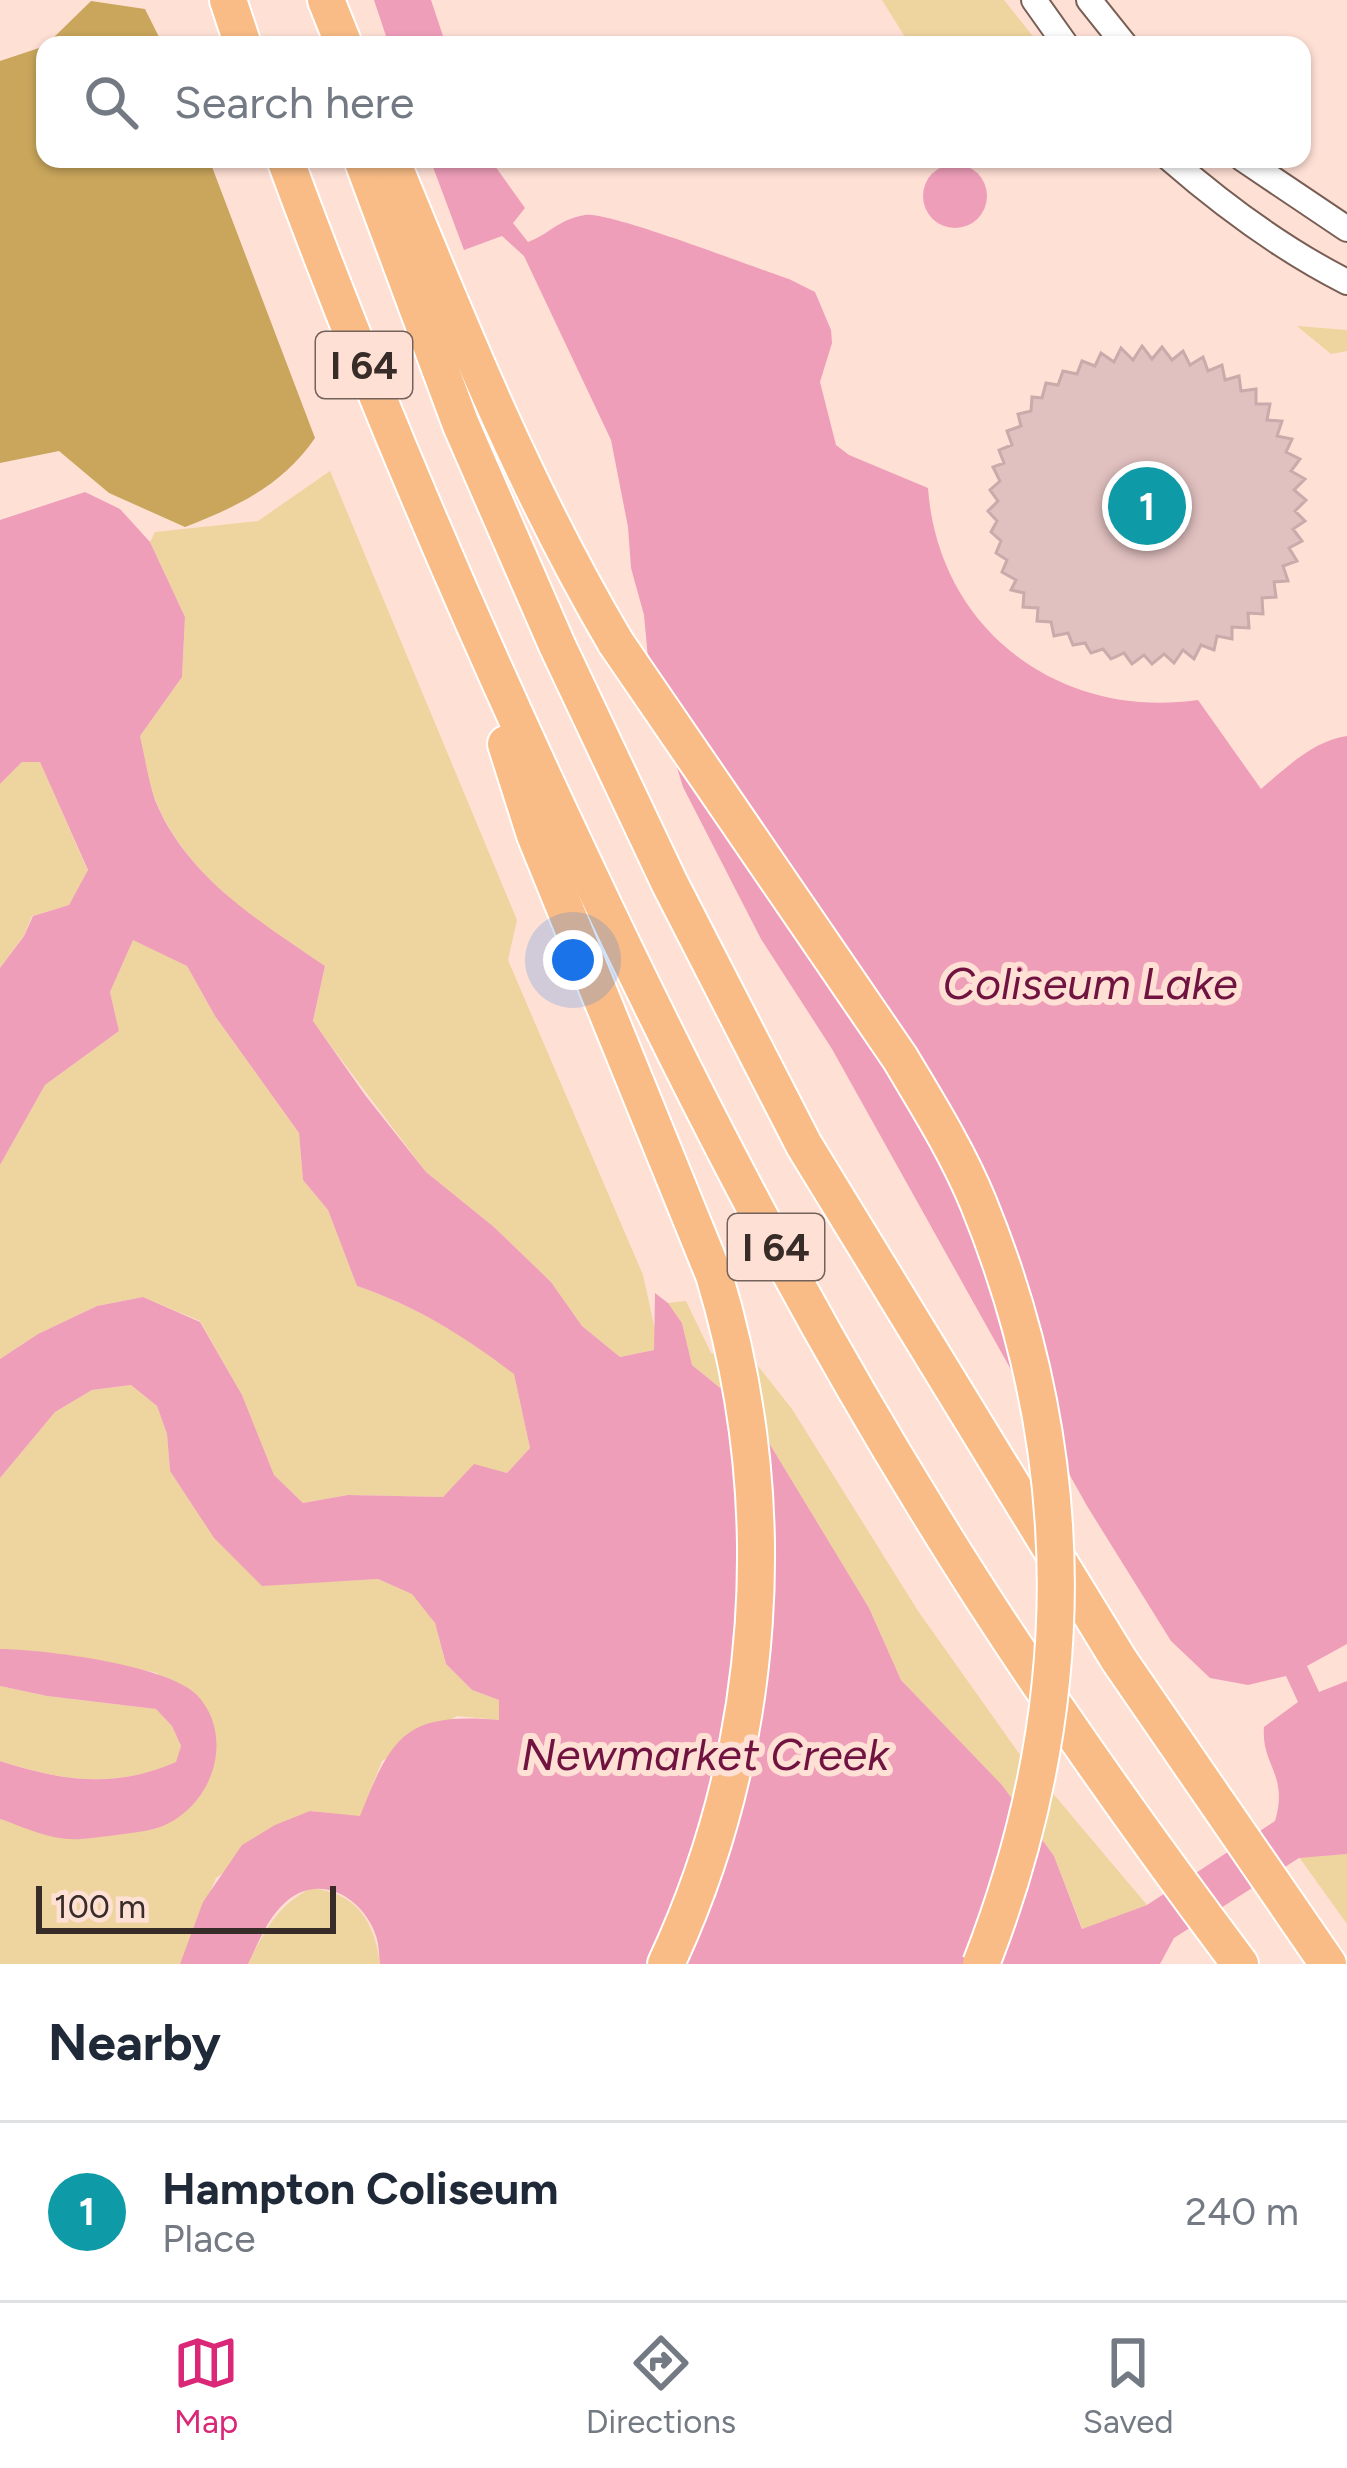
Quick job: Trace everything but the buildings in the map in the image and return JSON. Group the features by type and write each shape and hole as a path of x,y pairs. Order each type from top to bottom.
{"highway":[{"path":"228,0 240,36"},
{"path":"307,0 318,36"},
{"path":"326,0 340,36"},
{"name":"I 64","path":"288,168 450,569 635,972 814,1316 923,1505 980,1593 1240,1964"},
{"name":"I 64","path":"365,168 460,425 557,645 741,1027 804,1145 1130,1678 1328,1964"},
{"path":"395,168 490,401 545,518 616,643 922,1094 976,1198 1022,1327 1048,1444 1058,1627 1049,1722 1034,1803 1015,1874 981,1964"},
{"path":"450,569 535,835 688,1208 734,1340 756,1499 758,1570 746,1703 716,1838 667,1964"}],"street":[{"path":"1034,0 1060,36"},
{"path":"1089,0 1118,36"},
{"path":"1181,168 1290,250 1347,282"},
{"path":"1256,168 1347,229"}],"shaded area":[{"path":"882,0 1004,0 1033,36 904,36"},
{"path":"91,1 145,9 158,36 55,36"},
{"path":"36,49 36,168 212,168 315,438 258,493 185,527 109,493 59,451 0,463 0,61"},
{"path":"1297,326 1347,330 1347,351 1331,354"},
{"path":"330,471 517,920 508,960 643,1275 656,1334 654,1350 620,1357 582,1326 551,1282 494,1227 426,1172 313,1022 325,966 250,914 205,875 169,827 152,792 140,736 182,677 185,617 150,542 155,532 258,521"},
{"path":"22,762 40,762 88,871 69,905 32,916 0,968 0,784"},
{"path":"133,939 187,966 215,1016 299,1133 303,1180 328,1210 357,1286 438,1323 514,1373 530,1448 507,1473 474,1465 443,1497 348,1495 303,1503 274,1475 242,1395 200,1321 143,1297 97,1306 38,1334 0,1359 0,1165 45,1085 119,1031 110,992"},
{"path":"686,1301 711,1353 758,1366 792,1409 918,1611 1018,1752 1147,1905 1083,1930 1054,1856 1002,1785 901,1680 869,1608 751,1413 692,1365 682,1323 668,1303"},
{"path":"131,1385 157,1406 167,1434 170,1471 214,1538 262,1585 378,1579 413,1594 435,1623 446,1664 472,1690 499,1700 499,1720 457,1716 382,1761 360,1817 310,1811 216,1878 180,1964 0,1964 0,1819 119,1832 156,1829 204,1790 157,1673 97,1660 0,1649 0,1478 55,1412 92,1390"},
{"path":"0,1686 156,1709 172,1726 181,1746 177,1762 132,1776 89,1779 0,1761"},
{"path":"1347,1854 1347,1924 1299,1857"},
{"path":"311,1888 340,1896 360,1911 373,1934 380,1964 248,1964 273,1920"}],"water":[{"path":"374,0 431,0 443,36 386,36"},
{"path":"433,168 496,168 525,208 513,223 528,242 575,217 599,216 683,241 815,292 831,330 832,343 820,382 836,445 928,488 937,538 955,583 981,622 1015,654 1054,679 1099,695 1147,702 1198,700 1261,789 1312,749 1347,736 1347,1644 1307,1666 1319,1692 1347,1681 1347,1854 1299,1858 1174,1938 1160,1964 380,1964 376,1936 362,1911 340,1894 314,1889 281,1906 248,1964 180,1964 203,1902 242,1845 310,1811 360,1816 382,1766 407,1735 443,1720 499,1720 499,1700 472,1690 446,1664 435,1623 412,1594 378,1579 262,1586 214,1538 170,1471 167,1434 157,1406 131,1385 92,1390 55,1412 0,1478 0,1359 38,1334 97,1306 143,1297 200,1322 242,1395 274,1475 303,1503 348,1495 443,1497 474,1464 507,1473 530,1448 514,1374 439,1323 357,1286 328,1210 303,1180 299,1133 215,1016 187,966 133,940 110,992 119,1031 45,1085 0,1165 0,968 33,916 69,905 88,870 40,762 22,762 0,784 0,520 85,492 120,509 150,542 185,617 182,677 140,736 155,800 186,853 227,895 325,966 313,1021 365,1095 426,1172 494,1227 551,1282 582,1326 620,1357 654,1350 655,1293 668,1303 682,1323 692,1365 751,1413 869,1608 901,1680 1002,1785 1054,1856 1082,1929 1147,1905 1275,1821 1279,1792 1266,1752 1264,1727 1298,1702 1286,1676 1248,1685 1210,1678 1171,1641 1087,1506 832,1049 761,939 683,787 650,680 644,615 631,568 611,440 524,256 502,236 464,250"},
{"path":"940,168 970,168 985,184 985,208 967,226 943,226 925,208 925,184"},
{"path":"0,1649 133,1667 182,1684 197,1695 209,1713 216,1753 212,1772 190,1808 154,1829 81,1839 59,1838 0,1819 0,1761 67,1777 110,1779 176,1762 181,1746 172,1726 156,1709 0,1686"}],"place":[{"name":"Hampton Coliseum","path":"1147,506"}],"water label":[{"name":"Coliseum Lake","path":"1090,983"},
{"name":"Newmarket Creek","path":"705,1754"}]}
